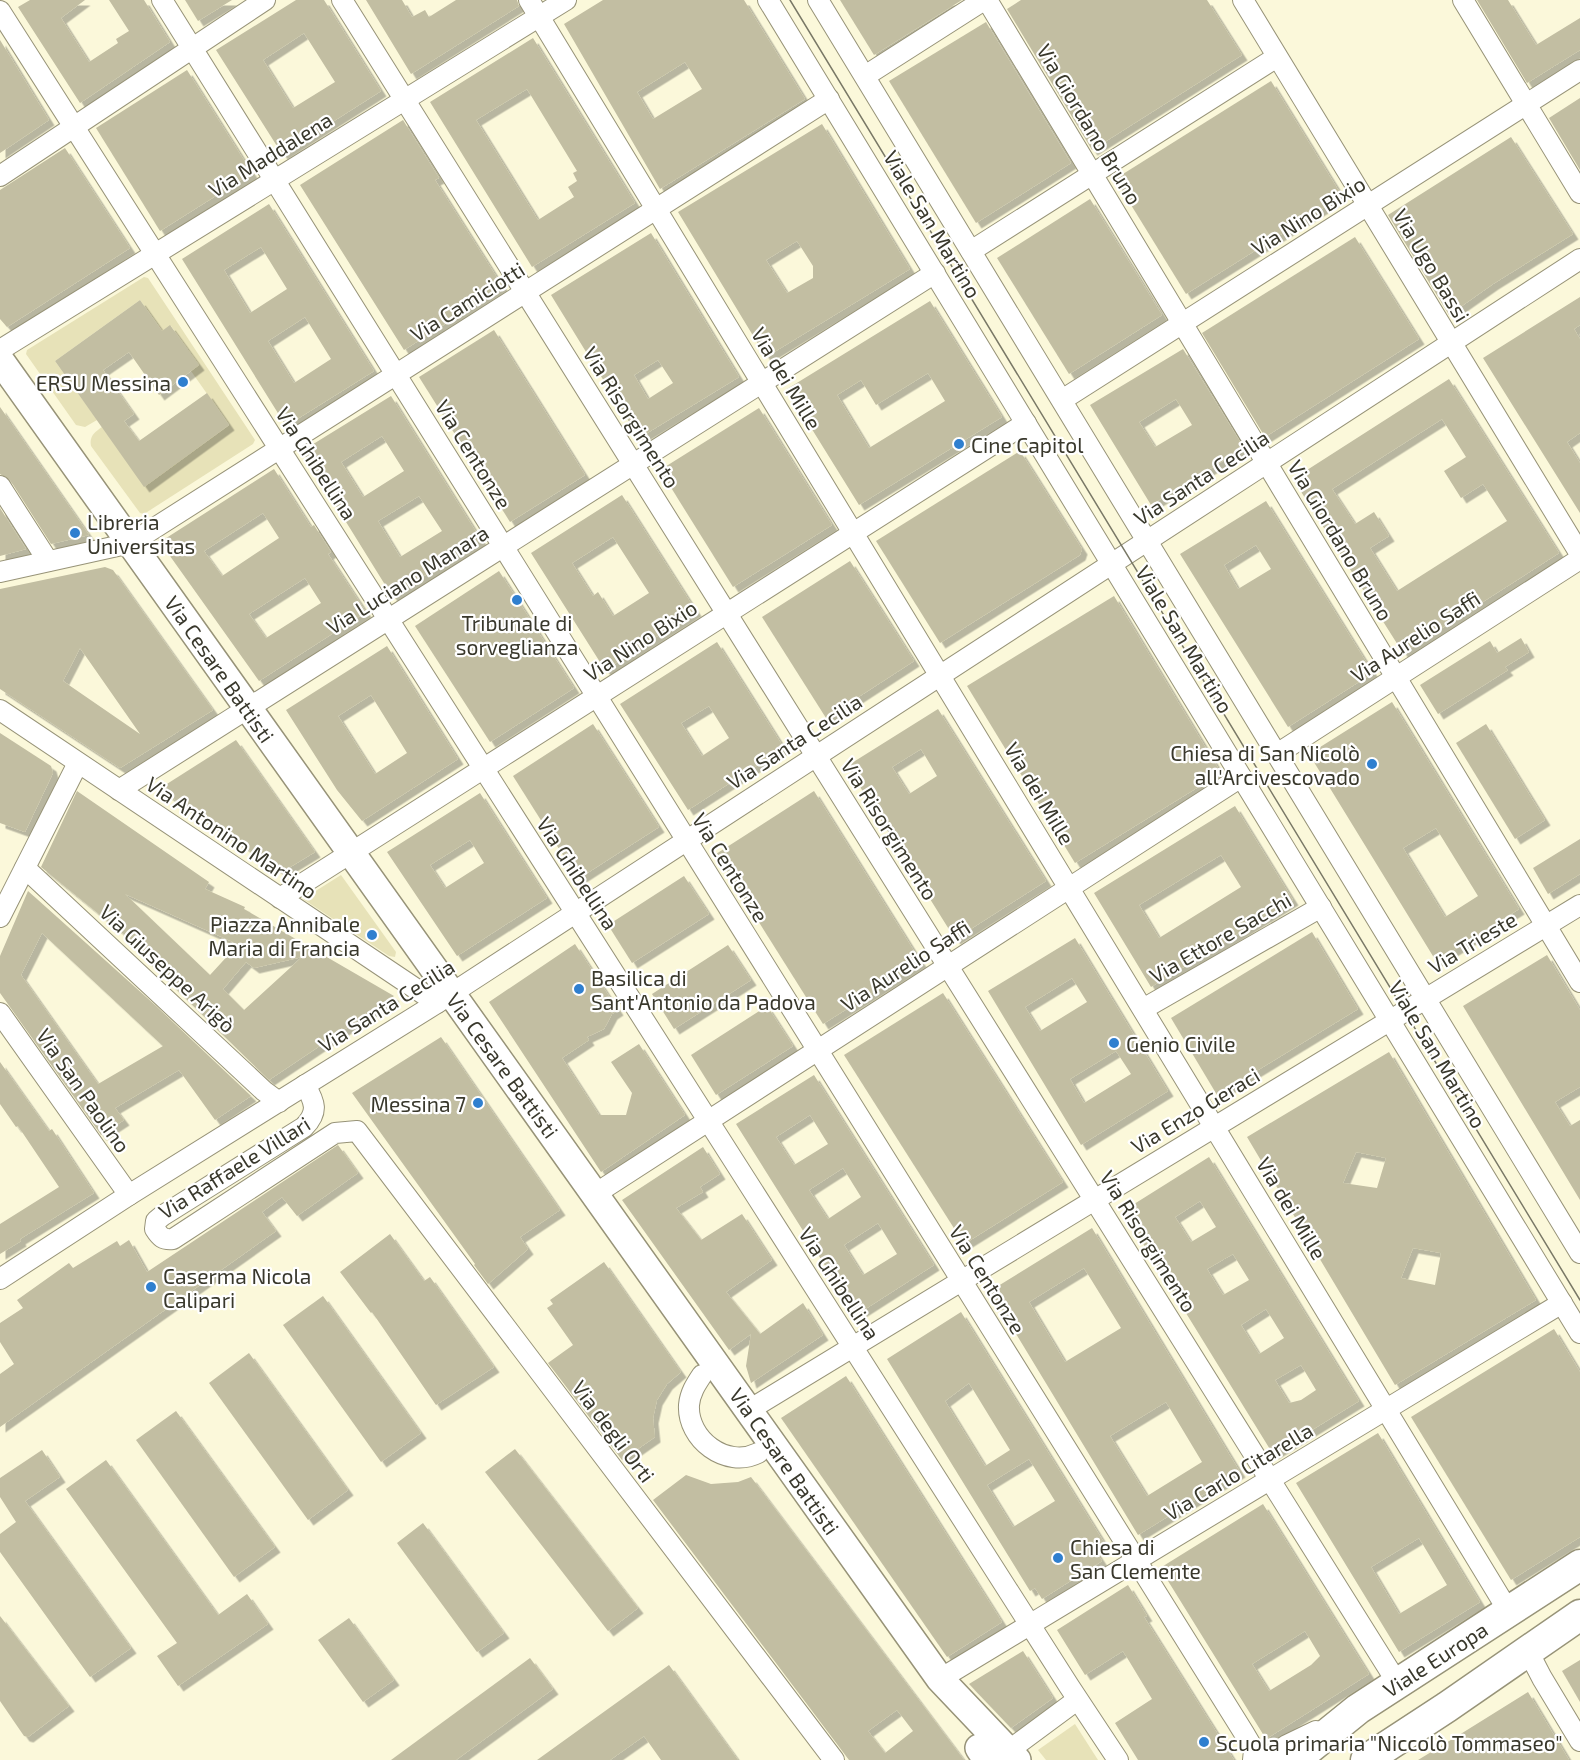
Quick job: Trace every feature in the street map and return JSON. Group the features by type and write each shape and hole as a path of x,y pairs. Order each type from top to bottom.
{"main road":[{"name":"Via Cesare Battisti","path":"0,360 123,546"},
{"name":"Via Cesare Battisti","path":"0,385 123,546 242,712 344,857 424,981 444,998 595,1194 997,1756"},
{"name":"Via Cesare Battisti","path":"444,998 758,1453 938,1699 997,1756"},
{"name":"Viale Europa","path":"1295,1760 1358,1709 1580,1565"},
{"path":"1366,1760 1580,1615"}],"street":[{"name":"Via Centonze","path":"162,0 1248,1739 1254,1750 1253,1760"},
{"path":"0,176 265,0"},
{"name":"Via Risorgimento","path":"342,0 1398,1684"},
{"name":"Via Maddalena","path":"0,350 405,100 534,8 566,0"},
{"name":"Viale San Martino","path":"768,0 1580,1333"},
{"name":"Viale San Martino","path":"818,0 1580,1253"},
{"path":"865,76 986,0"},
{"name":"Via Giordano Bruno","path":"986,0 1580,982"},
{"name":"Via Ugo Bassi","path":"1243,0 1580,556"},
{"path":"1463,0 1580,193"},
{"name":"Via dei Mille","path":"534,8 1509,1612"},
{"name":"Via Ghibellina","path":"0,11 1077,1700 1118,1760"},
{"path":"971,251 1277,57"},
{"name":"Via Nino Bixio","path":"1062,400 1580,70"},
{"name":"Via Camiciotti","path":"123,546 829,99"},
{"name":"Via Santa Cecilia","path":"0,1279 129,1195 444,998 1580,259"},
{"name":"Via Luciano Manara","path":"119,790 935,273"},
{"name":"Via Nino Bixio","path":"280,898 1026,423"},
{"path":"0,486 48,561"},
{"path":"0,572 123,546"},
{"name":"Via Aurelio Saffi","path":"1277,754 1580,556"},
{"name":"Via Antonino Martino","path":"0,710 280,898 444,998"},
{"path":"0,917 78,763"},
{"name":"Via Aurelio Saffi","path":"595,1194 1241,777"},
{"name":"Via Giuseppe Arigò","path":"25,868 264,1091 279,1102"},
{"name":"Via Trieste","path":"1389,1020 1580,905"},
{"name":"Via Ettore Sacchi","path":"1143,1010 1321,907"},
{"name":"Via San Paolino","path":"0,1013 129,1195"},
{"name":"Via Enzo Geraci","path":"749,1410 1389,1020"},
{"name":"Via Raffaele Villari","path":"305,1085 312,1097 315,1109 311,1120 304,1127 162,1216 156,1221 155,1228 160,1237 172,1239 335,1133 357,1131"},
{"name":"Via degli Orti","path":"357,1131 834,1760"},
{"name":"Via Carlo Citarella","path":"940,1679 1562,1303"},
{"path":"702,1375 694,1388 689,1407 692,1424 697,1434 704,1443 724,1455 734,1457 758,1453"},
{"path":"1528,1651 1580,1741"},
{"path":"997,1756 1077,1700"},
{"path":"1264,1760 1287,1745 1358,1709"}],"shaded area":[{"path":"144,277 148,278 255,440 253,444 144,514 140,513 91,446 95,433 102,427 144,486 229,425 191,371 198,365 171,326 162,331 140,300 55,361 97,420 85,427 76,425 26,354 27,350"},
{"path":"341,875 396,952 395,957 389,956 303,899"},
{"path":"1075,1724 1098,1760 1046,1760 1038,1750"}],"building":[{"path":"30,0 85,0 61,18 89,62 118,43 116,39 129,31 109,0 144,0 170,42 80,103 18,7"},
{"path":"185,0 232,0 198,21"},
{"path":"296,0 324,0 381,91 282,154 216,50","holes":["304,33 335,82 293,108 263,60"]},
{"path":"366,0 402,0 412,17 425,10 429,17 456,0 517,0 519,6 411,74"},
{"path":"603,0 744,0 805,99 660,189 564,24","holes":["685,62 702,89 653,119 637,92"]},
{"path":"840,0 962,0 874,55"},
{"path":"1021,0 1207,0 1242,55 1092,150 1007,9"},
{"path":"1477,0 1508,0 1536,45 1580,18 1580,50 1527,83"},
{"path":"986,22 1071,163 976,223 889,81"},
{"path":"533,38 635,203 532,267 430,102","holes":["527,89 577,171 573,173 577,181 568,187 574,197 538,220 476,120"]},
{"path":"0,40 49,120 0,153"},
{"path":"187,70 252,173 160,231 96,128"},
{"path":"1271,81 1342,196 1186,294 1115,179"},
{"path":"1580,98 1580,170 1549,118"},
{"path":"403,120 439,178 435,180 503,287 404,350 300,185"},
{"path":"822,124 910,269 766,357 678,212","holes":["797,241 813,266 813,278 787,293 766,260"]},
{"path":"1511,137 1573,234 1493,284 1449,315 1388,215"},
{"path":"65,148 130,248 7,327 0,319 0,190"},
{"path":"1090,199 1162,315 1069,374 997,258"},
{"path":"269,204 374,371 286,426 182,259","holes":["261,247 287,289 250,313 224,270","305,317 331,359 294,383 268,341"]},
{"path":"651,233 739,377 639,438 551,295","holes":["658,360 673,383 648,399 634,375"]},
{"path":"1355,237 1419,339 1265,437 1202,333"},
{"path":"1580,297 1580,325 1574,329 1580,339 1580,433 1567,442 1580,463 1580,513 1483,358"},
{"path":"140,300 162,331 170,325 199,365 159,395 129,352 103,370 134,414 124,421 139,441 207,393 229,425 144,487 55,361"},
{"path":"930,301 1002,417 859,505 787,389","holes":["928,373 945,401 869,448 837,395 861,380 876,405"]},
{"path":"494,330 585,475 510,522 419,377"},
{"path":"1183,349 1244,448 1151,505 1090,405","holes":["1176,399 1192,425 1155,447 1139,422"]},
{"path":"1449,379 1559,553 1403,653 1293,479","holes":["1442,419 1466,457 1444,471 1461,498 1483,484 1507,521 1397,591 1370,548 1389,536 1374,512 1355,524 1332,489"]},
{"path":"391,396 481,540 392,596 302,451","holes":["382,436 404,471 363,497 341,462","419,496 442,531 400,557 378,521"]},
{"path":"0,407 89,535 51,544 10,480 0,474"},
{"path":"759,408 832,525 733,587 660,470"},
{"path":"1020,451 1082,549 1080,555 940,643 876,541"},
{"path":"274,469 311,527 314,525 331,552 328,554 366,612 259,681 160,542","holes":["263,513 279,538 222,576 204,551","305,578 321,603 266,638 249,614"]},
{"path":"622,495 696,611 605,670 531,553","holes":["613,537 649,593 613,616 598,592 593,596 572,563"]},
{"path":"1266,501 1373,673 1288,727 1180,554","holes":["1256,545 1271,569 1238,589 1224,565"]},
{"path":"0,508 26,549 0,556"},
{"path":"850,561 914,661 826,718 762,617"},
{"path":"105,567 113,570 213,710 120,768 0,689 0,589","holes":["80,648 140,734 63,681"]},
{"path":"499,571 574,688 490,742 415,626"},
{"path":"1114,596 1221,773 1075,863 967,686"},
{"path":"1521,638 1529,652 1505,667 1508,670 1438,714 1420,685 1490,641 1497,653"},
{"path":"717,642 784,748 688,810 620,704","holes":["709,706 729,738 702,756 681,723"]},
{"path":"387,646 458,759 362,821 337,790 286,710","holes":["371,695 407,753 375,774 338,716"]},
{"path":"1392,702 1519,909 1436,961 1309,754","holes":["1436,828 1478,896 1445,917 1403,848"]},
{"path":"938,709 1046,881 955,939 847,766","holes":["921,749 937,776 909,794 892,767"]},
{"path":"593,724 659,827 578,879 513,776"},
{"path":"1486,724 1545,820 1515,839 1456,743"},
{"path":"0,733 51,766 53,773 25,832 0,823"},
{"path":"236,740 315,852 282,872 159,789"},
{"path":"77,791 209,882 205,889 245,907 244,909 394,996 269,1080 128,942 131,940 41,867","holes":["125,894 233,942 229,949 232,951 210,975","302,957 244,1010 223,989 246,962 254,968"]},
{"path":"814,791 921,962 823,1024 716,854"},
{"path":"480,793 547,898 457,956 387,852","holes":["470,840 484,863 445,888 430,865"]},
{"path":"1235,806 1293,900 1151,987 1094,893","holes":["1221,855 1241,887 1159,938 1139,905"]},
{"path":"1580,839 1580,874 1548,894 1533,868"},
{"path":"684,876 709,914 632,963 608,925"},
{"path":"28,891 155,1005 251,1096 215,1120 179,1070 115,1108 124,1120 101,1135 0,993 0,956","holes":["42,933 163,1046 98,1084 21,975"]},
{"path":"1312,932 1358,1009 1217,1095 1171,1018"},
{"name":"Genio Civile","path":"1075,938 1168,1091 1081,1145 988,991","holes":["1072,978 1087,1002 1040,1031 1025,1007","1116,1051 1131,1074 1084,1103 1070,1079"]},
{"path":"575,944 618,1010 612,1014 604,1029 587,1037 589,1040 562,1058 599,1115 626,1115 632,1093 611,1062 639,1044 685,1115 601,1172 489,1002"},
{"path":"728,945 751,980 674,1029 652,994"},
{"path":"1547,955 1580,1010 1580,1087 1555,1102 1570,1126 1580,1120 1580,1200 1463,1006"},
{"path":"943,993 1063,1182 964,1244 844,1055"},
{"path":"767,1006 793,1046 716,1095 691,1055"},
{"path":"441,1037 560,1210 520,1237 528,1249 488,1284 352,1093"},
{"path":"1389,1052 1536,1300 1395,1385 1247,1137","holes":["1356,1152 1386,1158 1377,1188 1343,1183","1413,1248 1441,1253 1435,1285 1401,1278"]},
{"path":"0,1062 49,1131 52,1129 94,1193 0,1254 0,1224 59,1187 18,1126 16,1127 0,1104"},
{"path":"814,1075 934,1265 856,1315 736,1124","holes":["810,1115 828,1144 794,1165 776,1137","843,1168 861,1197 828,1219 809,1190","878,1223 897,1254 863,1275 844,1245"]},
{"path":"338,1145 358,1173 297,1216 282,1197 262,1212 276,1231 0,1427 0,1374 14,1364 0,1342 0,1323 23,1308 17,1300 69,1263 73,1268 117,1241 120,1246 129,1240 147,1272"},
{"path":"703,1147 720,1174 700,1187 703,1192 676,1208 701,1240 742,1214 772,1260 726,1292 760,1334 803,1303 823,1335 751,1383 746,1366 751,1334 729,1350 622,1200"},
{"path":"1209,1157 1359,1401 1273,1454 1123,1211","holes":["1200,1201 1216,1227 1191,1242 1175,1217","1233,1254 1249,1280 1223,1295 1207,1269","1266,1309 1284,1338 1259,1354 1241,1325","1301,1365 1316,1390 1301,1400 1289,1403 1275,1380"]},
{"path":"1092,1228 1240,1472 1138,1535 990,1291","holes":["1084,1268 1121,1328 1065,1362 1029,1302","1166,1402 1202,1462 1147,1496 1110,1436"]},
{"path":"390,1234 424,1281 430,1277 494,1367 436,1405 372,1312 340,1272"},
{"path":"604,1262 681,1372 667,1384 657,1400 653,1418 655,1437 622,1460 548,1363 573,1345 547,1308 553,1304 550,1300"},
{"path":"323,1296 421,1433 381,1462 283,1325"},
{"path":"961,1312 1105,1544 1095,1550 1102,1561 1042,1599 1035,1588 1030,1591 887,1359","holes":["969,1383 1010,1450 985,1466 945,1401","1029,1459 1055,1501 1013,1527 987,1485"]},
{"path":"1554,1329 1580,1372 1580,1537 1511,1580 1411,1417"},
{"path":"249,1353 348,1490 308,1520 209,1383"},
{"path":"846,1376 1002,1622 947,1657 781,1418"},
{"path":"176,1411 275,1547 234,1577 136,1440"},
{"path":"1378,1433 1480,1602 1399,1652 1296,1483","holes":["1419,1538 1447,1585 1399,1614 1371,1567"]},
{"path":"515,1449 638,1608 608,1631 485,1472"},
{"path":"42,1450 60,1477 25,1501 131,1648 90,1677 0,1552 0,1534 16,1522 0,1497 0,1478"},
{"path":"106,1460 218,1615 247,1594 268,1624 178,1686 157,1656 177,1643 66,1489"},
{"path":"686,1475 711,1484 738,1482 751,1477 964,1760 849,1760 653,1500","holes":["897,1710 913,1731 885,1753 868,1731"]},
{"path":"1263,1504 1369,1674 1266,1739 1160,1568","holes":["1305,1631 1320,1656 1311,1665 1269,1691 1252,1664"]},
{"path":"423,1523 504,1633 477,1652 397,1543"},
{"path":"1128,1585 1147,1616 1144,1617 1234,1760 1138,1760 1115,1723 1152,1699 1123,1651 1085,1675 1057,1630"},
{"path":"0,1616 69,1706 28,1737 24,1736 0,1701"},
{"path":"349,1618 394,1680 363,1702 318,1640"},
{"path":"1023,1651 1053,1698 1011,1728 969,1684"},
{"path":"530,1658 553,1689 456,1760 391,1760"},
{"path":"1580,1660 1580,1702 1562,1671"},
{"path":"669,1665 738,1760 661,1760 644,1736 610,1760 537,1760"},
{"path":"1528,1692 1569,1760 1418,1760 1459,1735"}],"tram line":[{"path":"790,0 1580,1300"}],"place":[{"name":"ERSU Messina","path":"183,382"},
{"name":"Cine Capitol","path":"959,444"},
{"name":"Libreria Universitas","path":"75,533"},
{"name":"Tribunale di sorveglianza","path":"517,600"},
{"name":"Chiesa di San Nicolò all'Arcivescovado","path":"1372,764"},
{"name":"Piazza Annibale Maria di Francia","path":"372,935"},
{"name":"Basilica di Sant'Antonio da Padova","path":"579,989"},
{"name":"Genio Civile","path":"1114,1043"},
{"name":"Messina 7","path":"478,1103"},
{"name":"Caserma Nicola Calipari","path":"151,1287"},
{"name":"Chiesa di San Clemente","path":"1058,1558"},
{"name":"Scuola primaria \"Niccolò Tommaseo\"","path":"1204,1742"}]}
